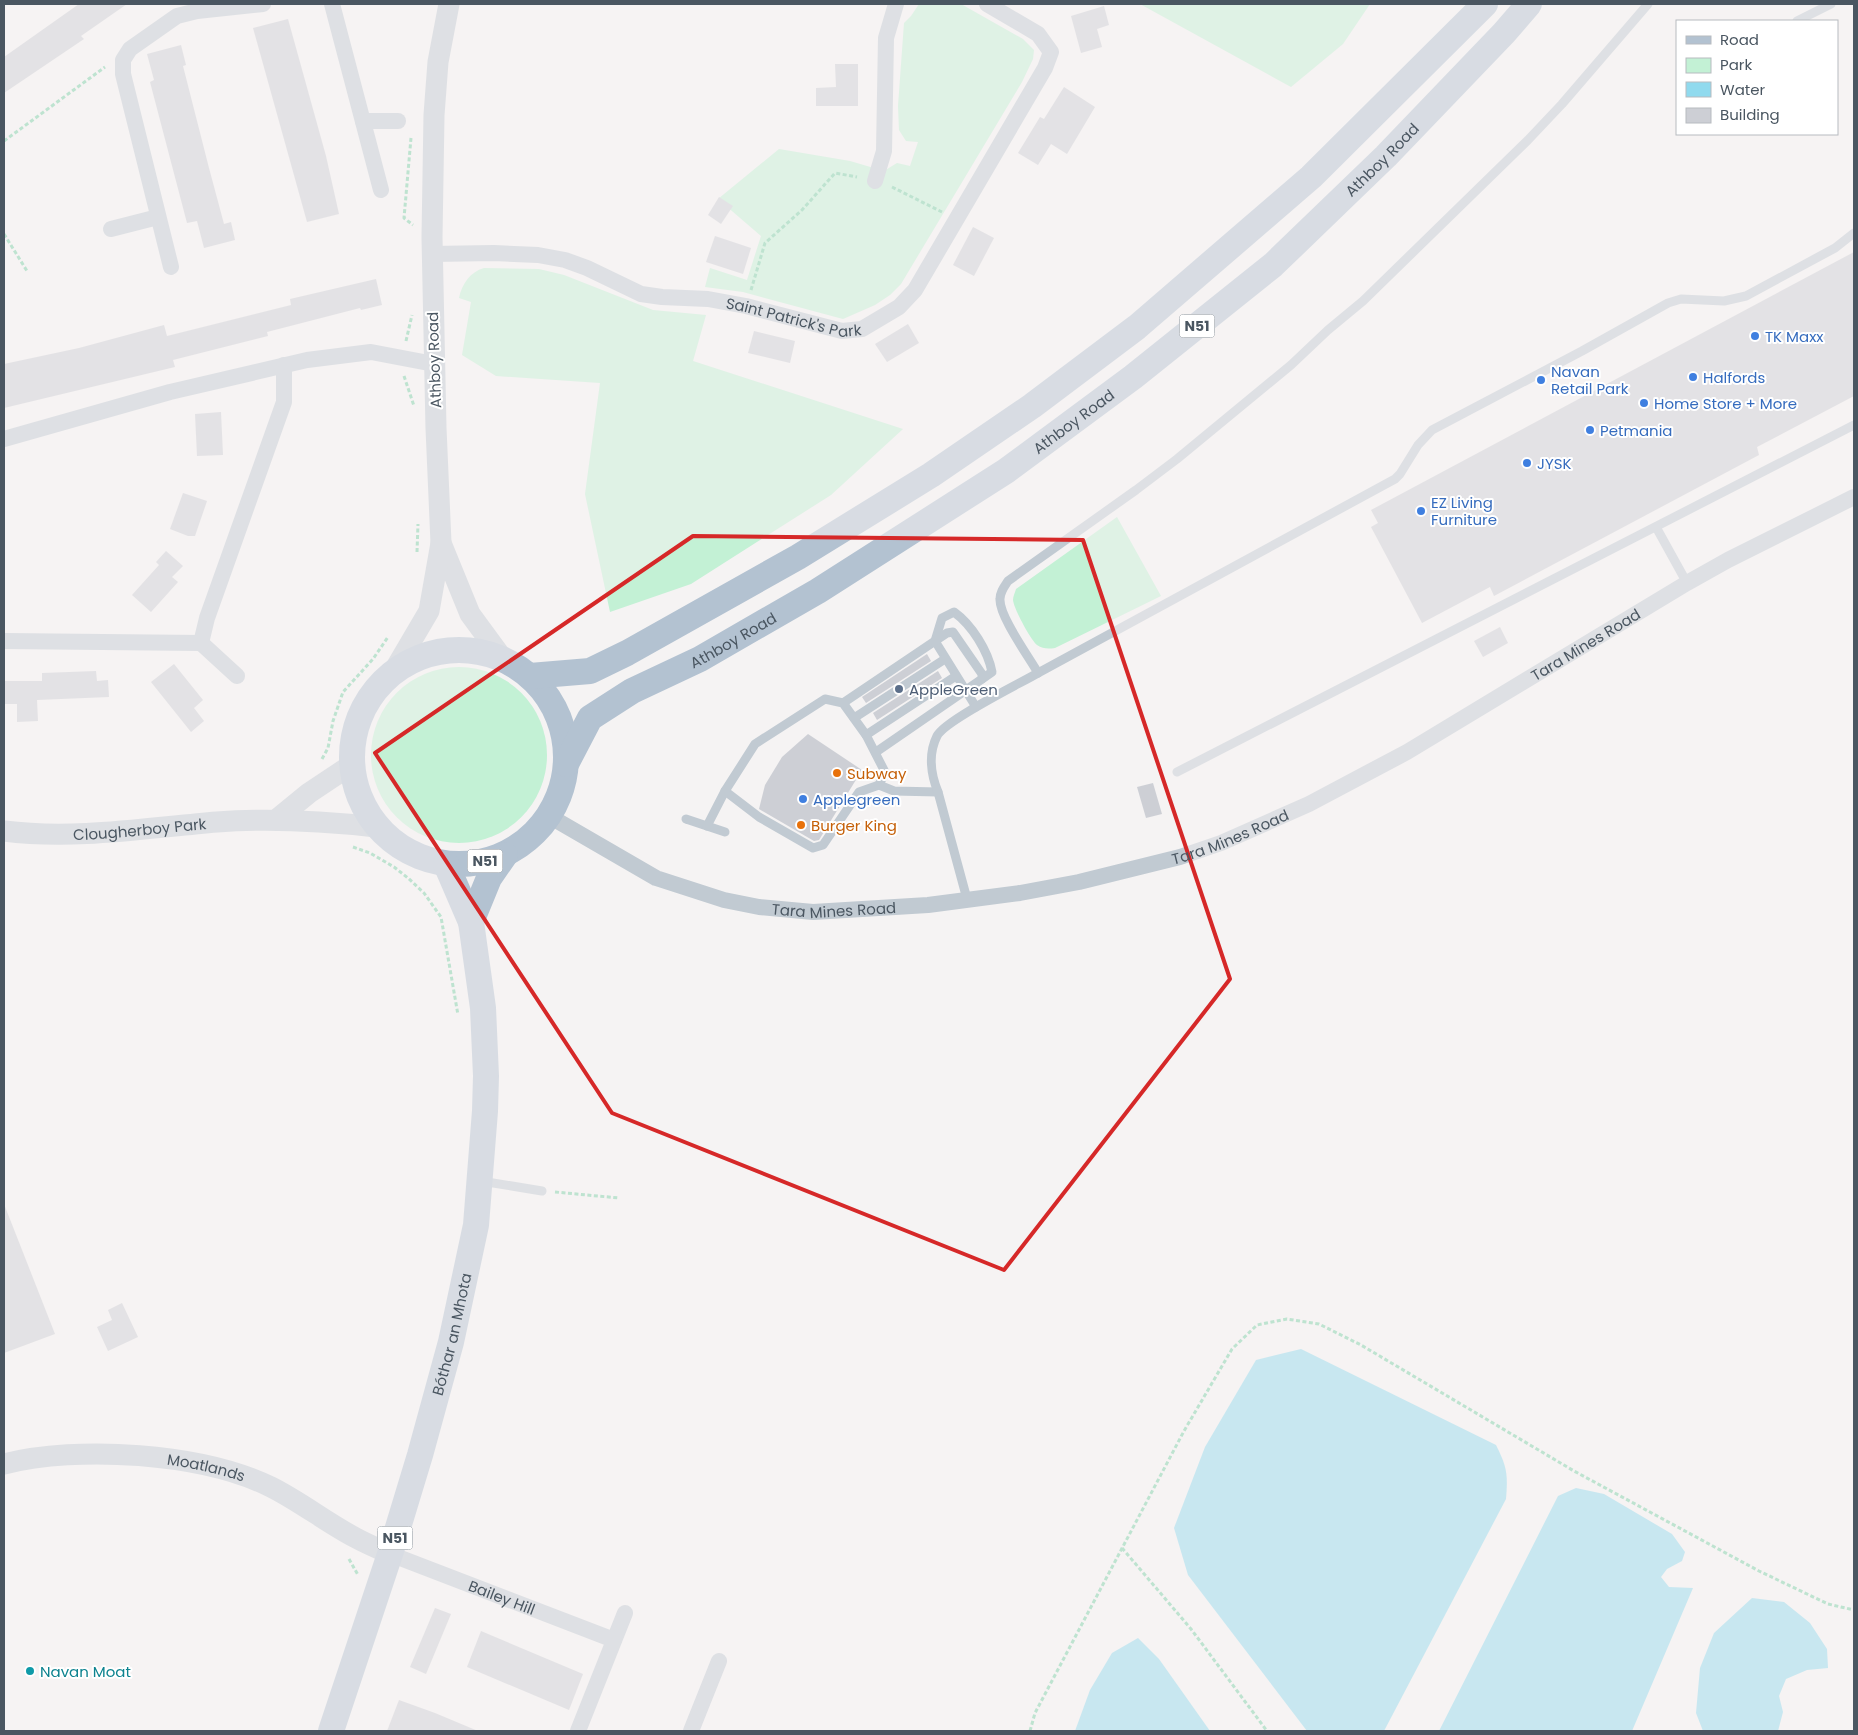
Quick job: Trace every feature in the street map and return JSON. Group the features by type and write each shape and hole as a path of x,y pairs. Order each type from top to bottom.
{"main road":[{"name":"N51","path":"530,676 590,671 627,653 798,558 931,475 1032,406 1137,326 1311,177 1484,4"},
{"name":"Athboy Road","path":"566,764 590,718 632,691 700,659 818,591 1006,472 1134,377 1272,266 1386,156 1504,33 1529,4"},
{"name":"N51","path":"456,649 478,652 503,659 530,676 550,701 564,733 566,764 562,788 549,816 528,840 505,855 478,864 446,864 424,859 398,846 376,827 357,794 351,765 354,733 364,707 377,688 392,674 416,659 432,652 456,649"},
{"name":"N51","path":"471,922 489,878 505,855"},
{"name":"Bóthar an Mhota","path":"331,1731 390,1554 420,1455 450,1342 476,1225 486,1076 483,1008 471,922 446,864"}],"street":[{"path":"170,267 123,74 123,60 130,49 177,16 263,4"},
{"path":"332,4 381,190"},
{"name":"Athboy Road","path":"441,543 434,364 432,246 434,115 438,62 449,4"},
{"path":"875,181 884,151 886,38 896,4"},
{"name":"Saint Patrick's Park","path":"432,246 565,260 587,268 641,294 708,299 746,306 842,331 862,329 899,307 915,290 1045,68 1051,52 1038,34 987,4"},
{"path":"363,121 398,120"},
{"path":"111,229 158,217"},
{"path":"4,439 170,392 307,360 371,352 434,364"},
{"path":"201,643 207,618 284,402 284,365"},
{"name":"Tara Mines Road","path":"549,816 656,878 724,900 759,907 813,912 928,905 967,900 1062,885 1147,866 1196,852 1309,804 1407,752 1687,583 1728,560 1854,497"},
{"path":"441,543 470,614 503,659"},
{"path":"392,674 429,611 441,543"},
{"path":"4,641 201,643 238,676"},
{"path":"276,820 309,792 351,765"},
{"name":"Clougherboy Park","path":"4,831 25,834 112,832 218,822 276,820 331,822 376,827"},
{"name":"Moatlands","path":"4,1464 72,1454 116,1454 205,1466 248,1478 272,1488 355,1538 390,1554"},
{"name":"Bailey Hill","path":"390,1554 614,1640"},
{"path":"578,1731 625,1613"},
{"path":"691,1731 719,1661"}],"lane":[{"path":"1038,673 1005,617 1000,602 1000,593 1008,582 1177,459 1290,365 1363,300 1534,133 1648,4"},
{"path":"1799,20 1832,4"},
{"path":"967,900 938,792 933,780 931,761 937,735 949,722 1395,479 1418,445 1432,430 1668,303 1681,299 1724,302 1746,296 1835,248 1854,233"},
{"path":"1178,772 1854,425"},
{"path":"1656,527 1687,583"},
{"path":"876,752 966,691 992,672 990,661 962,618 954,612 942,618 935,641 956,676 966,691 976,707"},
{"path":"843,703 947,633 953,632 982,674 982,679"},
{"path":"854,718 946,658"},
{"path":"866,735 956,676"},
{"path":"707,826 725,790 755,744 824,699 843,703 866,735 885,772 879,785"},
{"path":"725,790 759,817 813,848 823,844 859,792 879,785 894,790 938,792"},
{"path":"686,819 725,832"},
{"path":"480,1181 542,1191"}],"path":[{"path":"4,141 130,49"},
{"path":"746,306 765,243 802,210 835,173 883,182 956,219"},
{"path":"4,234 27,271"},
{"path":"406,342 412,312"},
{"path":"319,764 328,748 333,721 343,692 373,659 389,635"},
{"path":"347,844 370,853 394,866 424,893 441,917 458,1015"},
{"path":"542,1191 619,1198"},
{"path":"1030,1731 1036,1713 1122,1548 1184,1431 1232,1348 1257,1325 1287,1319 1319,1324 1360,1345 1574,1471 1759,1571 1828,1604 1854,1610"},
{"path":"1122,1548 1191,1629 1267,1731"},
{"path":"345,1555 355,1569 359,1579"}],"highlighted area":[{"path":"693,536 1083,540 1230,979 1004,1270 612,1113 375,753"}],"green space":[{"path":"919,4 961,4 1023,39 1034,50 1033,59 1022,82 901,284 890,295 875,305 843,319 743,292 705,287 710,268 747,280 761,236 718,199 779,149 850,161 884,171 897,163 910,166 918,142 906,141 899,130 898,106 904,23"},
{"path":"1140,4 1370,4 1343,44 1291,87"},
{"path":"484,268 539,269 564,275 653,310 706,315 693,361 903,429 831,495 691,584 610,612 585,494 600,383 496,376 462,355 471,302 459,298 467,279 475,272"},
{"path":"1117,517 1161,596 1055,648 1037,645 1019,617 1014,604 1013,599 1016,589"},
{"path":"450,667 468,667 500,677 515,687 527,699 537,714 543,729 547,755 543,781 537,796 527,811 515,823 500,833 485,839 468,843 450,843 418,833 403,823 391,811 381,796 375,781 371,764 371,746 381,714 391,699 403,687 418,677 433,671"}],"water":[{"path":"1301,1349 1496,1445 1506,1471 1506,1499 1384,1731 1307,1731 1188,1575 1174,1528 1205,1447 1256,1360"},
{"path":"1576,1488 1604,1494 1672,1534 1685,1552 1682,1561 1667,1569 1661,1577 1669,1587 1693,1588 1632,1731 1439,1731 1558,1496"},
{"path":"1752,1598 1784,1602 1810,1623 1827,1649 1828,1668 1807,1670 1786,1679 1779,1696 1783,1712 1778,1731 1703,1731 1696,1713 1700,1668 1714,1633"},
{"path":"1138,1638 1159,1659 1210,1731 1075,1731 1090,1690 1112,1653"}],"building":[{"path":"79,4 127,4 81,36 84,39 4,93 4,57"},
{"path":"1104,6 1109,25 1097,29 1102,47 1081,53 1071,16"},
{"path":"288,19 326,156 339,214 307,222 253,28"},
{"path":"181,45 186,65 183,66 224,224 231,222 235,240 204,248 197,221 187,223 150,82 154,80 147,54"},
{"path":"835,64 858,64 858,106 816,106 816,88 836,87"},
{"path":"1064,87 1095,107 1067,154 1051,144 1038,165 1018,153 1040,117 1044,119"},
{"path":"719,197 733,206 721,224 708,215"},
{"path":"973,227 994,238 974,276 953,265"},
{"path":"715,236 751,248 743,274 706,262"},
{"path":"1854,252 1854,396 1757,447 1759,455 1494,596 1490,587 1422,623 1371,527 1378,523 1371,510"},
{"path":"376,279 382,305 361,310 360,308 267,332 268,336 173,360 175,367 4,408 4,364 79,348 164,325 167,336 291,305 290,299"},
{"path":"908,324 919,343 887,362 875,344"},
{"path":"754,331 795,341 790,363 748,353"},
{"path":"221,412 223,455 197,456 195,414"},
{"path":"183,493 207,501 195,536 188,536 170,529"},
{"path":"166,551 183,566 172,577 178,582 151,612 132,595 159,565 156,562"},
{"path":"1500,627 1508,643 1483,657 1474,641"},
{"path":"927,654 931,661 866,703 862,697"},
{"path":"174,664 203,700 194,708 204,721 191,732 151,682"},
{"path":"96,671 97,681 108,680 109,697 37,700 38,721 17,722 17,704 4,704 4,681 42,681 42,673"},
{"path":"938,671 942,678 877,720 873,713"},
{"name":"Applegreen","path":"808,734 862,770 819,840 814,841 759,809 765,785 782,757"},
{"path":"1153,783 1162,814 1146,818 1137,787"},
{"path":"4,1204 55,1334 4,1353"},
{"path":"122,1303 138,1337 108,1351 97,1327 112,1320 108,1310"},
{"path":"435,1608 451,1614 426,1674 410,1667"},
{"path":"481,1631 583,1674 569,1710 467,1667"},
{"path":"399,1700 435,1713 478,1731 387,1731"}],"place":[{"name":"TK Maxx","path":"1755,336"},
{"name":"Halfords","path":"1693,377"},
{"name":"Navan Retail Park","path":"1541,380"},
{"name":"Home Store + More","path":"1644,403"},
{"name":"Petmania","path":"1590,430"},
{"name":"JYSK","path":"1527,463"},
{"name":"EZ Living Furniture","path":"1421,511"},
{"name":"AppleGreen","path":"899,689"},
{"name":"Subway","path":"837,773"},
{"name":"Applegreen","path":"803,799"},
{"name":"Burger King","path":"801,825"},
{"name":"Navan Moat","path":"30,1671"}]}
